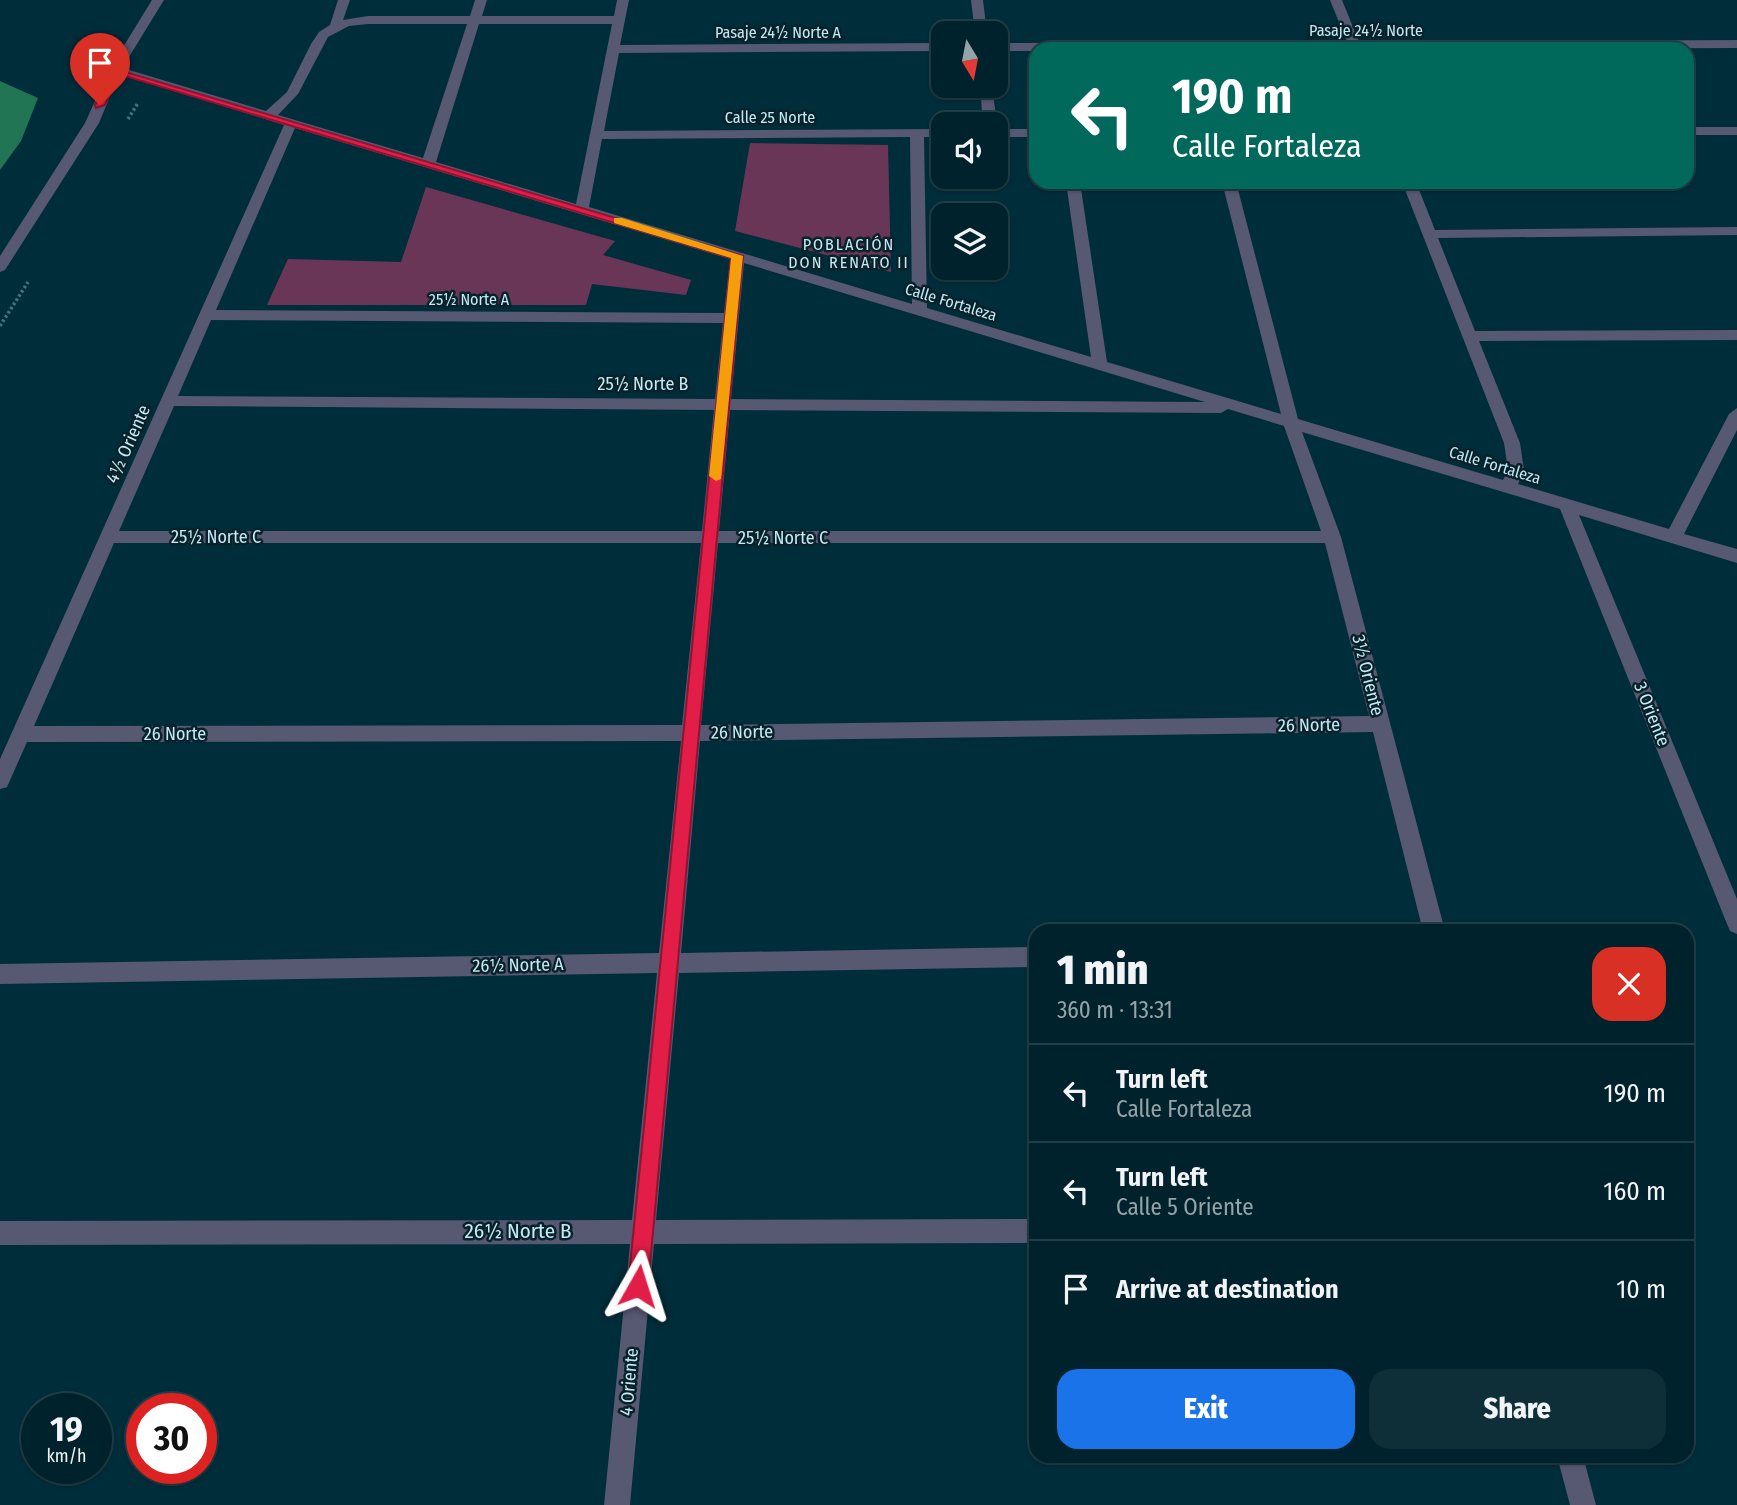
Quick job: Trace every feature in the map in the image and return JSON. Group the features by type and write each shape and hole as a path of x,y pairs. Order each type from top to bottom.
{"street":[{"path":"0,267 92,123 115,70 158,0"},
{"path":"334,27 344,0"},
{"path":"428,164 481,0"},
{"path":"582,210 623,0"},
{"path":"977,0 980,21"},
{"path":"1336,0 1353,42"},
{"path":"267,116 291,96 320,36 334,27 357,21 619,20"},
{"name":"Pasaje 24½ Norte","path":"1694,44 1737,44"},
{"name":"Pasaje 24½ Norte A","path":"613,49 931,47"},
{"name":"Pasaje 24½ Norte","path":"1008,47 1029,47"},
{"name":"Calle Fortaleza","path":"115,70 1737,556"},
{"name":"4½ Oriente","path":"0,781 291,123"},
{"path":"1694,131 1737,131"},
{"path":"1008,133 1029,133"},
{"path":"917,134 920,311"},
{"name":"Calle 25 Norte","path":"596,135 931,134"},
{"path":"1074,189 1100,365"},
{"name":"3½ Oriente","path":"1230,189 1291,422 1332,537 1432,924"},
{"path":"1412,189 1516,456 1516,470 1508,487"},
{"path":"1429,234 1737,231"},
{"name":"4 Oriente","path":"617,1505 737,256"},
{"name":"25½ Norte A","path":"206,315 731,318"},
{"path":"1470,336 1737,335"},
{"name":"25½ Norte B","path":"168,401 1244,408"},
{"path":"1675,537 1737,414"},
{"name":"3 Oriente","path":"1566,504 1737,924"},
{"name":"25½ Norte C","path":"108,537 1332,537"},
{"name":"26 Norte","path":"20,734 691,733 1380,724"},
{"name":"26½ Norte A","path":"0,974 1029,957"},
{"name":"26½ Norte B","path":"0,1233 1029,1231"},
{"path":"1572,1463 1583,1505"}],"shaded area":[{"path":"0,81 38,98 21,141 0,170"},
{"path":"750,143 888,145 891,272 735,231"},
{"path":"426,187 615,241 603,255 691,280 686,295 592,284 586,305 267,305 288,259 401,262"}],"slow traffic":[{"path":"618,221 737,256 716,476"}],"district":[{"name":"POBLACIÓN DON RENATO II","path":"849,253"}],"route":[{"path":"100,105 115,70 737,256 638,1286"}]}
